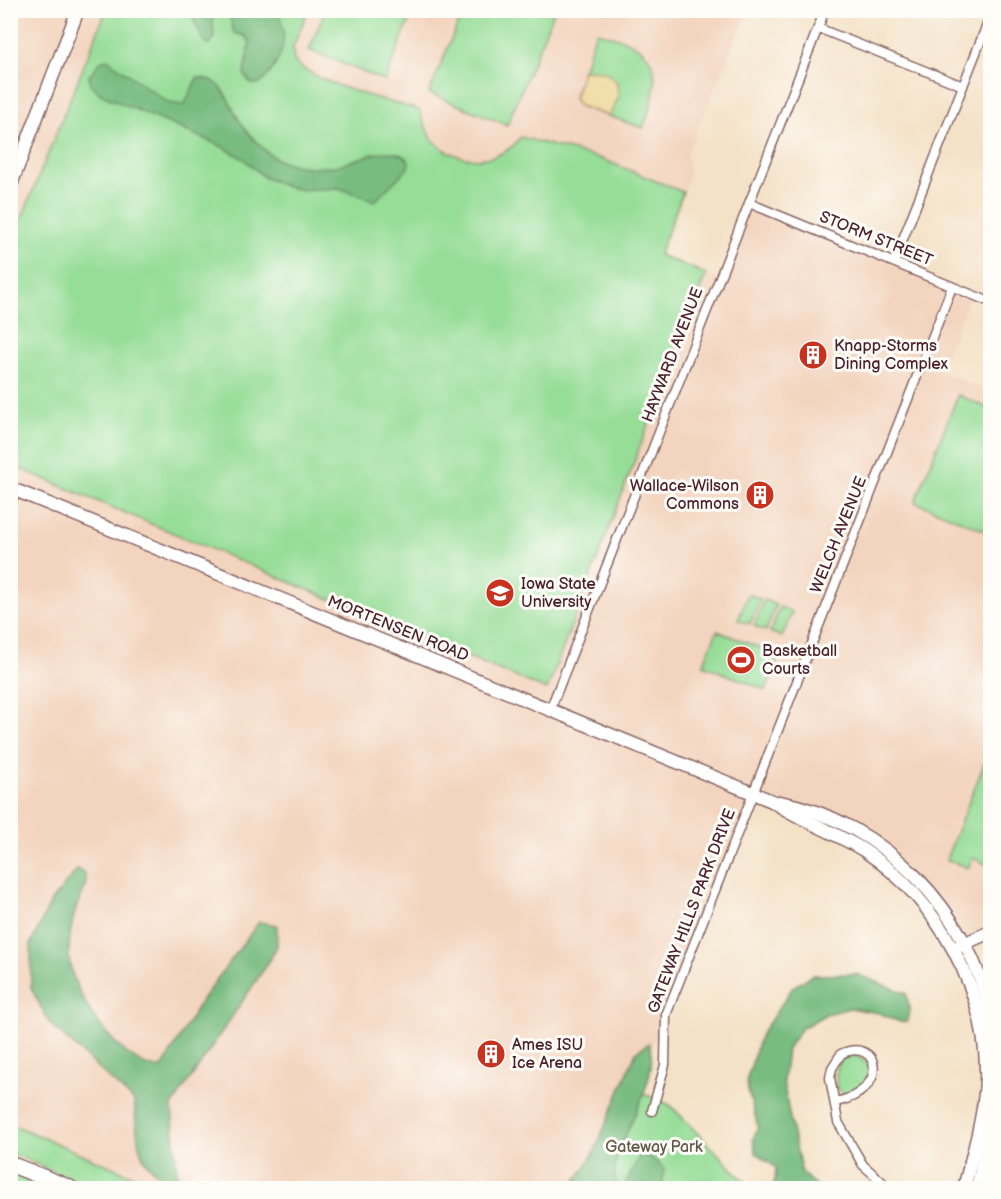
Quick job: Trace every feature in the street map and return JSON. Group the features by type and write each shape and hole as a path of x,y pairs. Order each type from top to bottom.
{"highway":[{"path":"10,1164 70,1188"}],"street":[{"path":"10,187 78,10"},
{"name":"HAYWARD AVENUE","path":"550,710 825,10"},
{"path":"894,262 990,17"},
{"path":"818,28 963,86"},
{"name":"STORM STREET","path":"749,203 990,302"},
{"name":"WELCH AVENUE","path":"753,793 952,287"},
{"name":"MORTENSEN ROAD","path":"10,488 772,801 865,852 908,887 959,946"},
{"name":"GATEWAY HILLS PARK DRIVE","path":"652,1111 665,1065 666,1015 753,793"},
{"name":"MORTENSEN ROAD","path":"772,801 806,809 851,828 895,858 918,878 950,919 959,946"},
{"path":"959,946 990,932"},
{"path":"959,946 981,982 990,1014"},
{"path":"959,946 977,1010 986,1079 981,1123 964,1188"},
{"path":"836,1102 861,1093 873,1079 873,1063 867,1054 849,1050 836,1060 830,1078 838,1122 853,1151 875,1178 889,1188"},
{"path":"977,1188 990,1132"}],"shaded area":[{"name":"Iowa State University","path":"10,11 748,11 687,154 690,175 659,255 719,279 749,203 971,294 940,371 990,392 990,932 965,943 932,894 851,828 753,793 666,1015 590,1188 159,1188 11,1124"}],"green space":[{"path":"106,11 308,11 293,47 294,61 305,70 335,84 419,110 433,140 454,154 478,159 490,157 512,146 521,137 599,158 683,192 659,255 706,274 547,690 11,465 11,245"},
{"path":"190,11 212,11 214,38 209,45 203,41"},
{"path":"228,11 277,11 283,31 282,50 273,68 260,84 251,84 244,74 250,42 245,36 234,33"},
{"path":"325,11 413,11 385,81 309,50"},
{"path":"463,11 554,11 507,125 429,93"},
{"path":"596,32 633,44 645,53 652,63 655,76 654,91 643,128 579,106 574,98"},
{"path":"107,59 169,103 184,105 197,78 214,82 225,93 249,133 265,150 281,161 308,167 328,167 373,154 393,152 409,161 408,168 375,201 339,188 304,190 287,187 264,177 244,159 219,145 102,95 90,84 89,76 101,61"},
{"path":"958,395 990,409 990,521 986,531 915,502"},
{"path":"748,594 761,599 750,624 738,620"},
{"path":"764,600 776,605 766,631 754,626"},
{"path":"780,607 792,612 782,637 770,632"},
{"name":"Basketball Courts","path":"717,631 779,655 766,690 703,665"},
{"path":"990,749 990,866 973,858 968,868 946,859"},
{"path":"78,869 85,874 86,884 76,908 71,931 69,954 71,970 78,988 100,1026 115,1043 147,1065 162,1068 201,1001 259,922 277,925 277,946 268,963 172,1106 178,1185 153,1170 141,1152 134,1101 50,1024 31,988 31,943 52,900"},
{"path":"856,974 906,993 910,1010 907,1022 900,1022 879,1013 850,1008 826,1014 802,1028 787,1049 783,1081 802,1173 818,1188 771,1188 775,1181 776,1168 756,1153 753,1139 758,1127 746,1082 760,1036 793,987 812,975"},
{"path":"649,1043 651,1056 647,1085 615,1163 615,1180 621,1188 571,1188 593,1155 636,1052"},
{"path":"855,1055 868,1063 869,1075 860,1087 843,1094 836,1086 838,1065 844,1058"},
{"name":"Gateway Park","path":"635,1090 670,1105 751,1188 590,1188"},
{"path":"11,1124 159,1188 92,1188 11,1153"},
{"path":"641,1154 653,1159 664,1169 662,1188 623,1188"},
{"path":"10,1171 54,1188 21,1188 11,1184"}],"sand":[{"path":"583,70 604,71 617,82 618,98 609,116 579,106 574,98"}],"place":[{"name":"Knapp-Storms Dining Complex","path":"813,355"},
{"name":"Wallace-Wilson Commons","path":"760,495"},
{"name":"Iowa State University","path":"500,593"},
{"name":"Basketball Courts","path":"741,660"},
{"name":"Ames ISU Ice Arena","path":"491,1054"}]}
